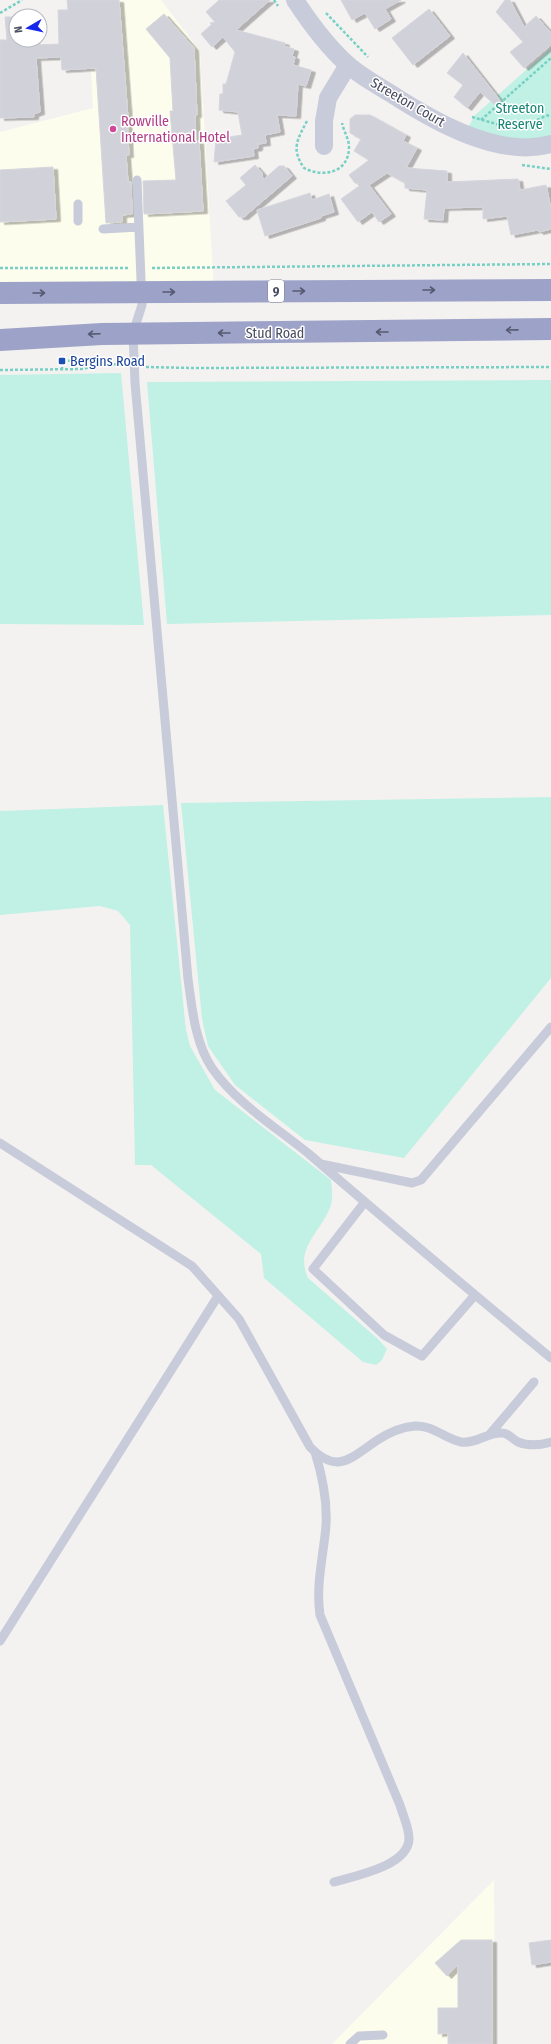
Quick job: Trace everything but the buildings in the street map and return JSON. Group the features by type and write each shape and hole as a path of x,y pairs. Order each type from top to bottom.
{"highway":[{"name":"9","path":"0,293 551,290"},
{"name":"Stud Road","path":"0,340 133,333 551,329"}],"street":[{"name":"Streeton Court","path":"295,0 313,27 348,64 414,109 469,135 493,142 518,147 538,148 551,144"},
{"path":"324,146 324,121 328,98 348,64"}],"lane":[{"path":"137,180 142,305 133,333 134,366 171,801 194,1018 204,1051 221,1081 233,1093 551,1358"},
{"path":"78,204 78,221"},
{"path":"103,229 139,227"},
{"path":"320,1164 412,1183 422,1180 551,1026"},
{"path":"0,1143 192,1266 239,1319 310,1447 315,1452 330,1461 346,1461 356,1456 390,1432 417,1426 430,1428 460,1442 475,1441 490,1434 505,1433 517,1441 526,1444 545,1444 551,1442"},
{"path":"364,1203 314,1269 384,1335 422,1356 475,1295"},
{"path":"0,1641 218,1296"},
{"path":"490,1434 534,1382"},
{"path":"315,1452 322,1481 326,1518 318,1585 320,1614 400,1805 408,1829 409,1838 408,1846 403,1853 385,1865 334,1882"},
{"path":"350,2044 359,2036 383,2035"}],"path":[{"path":"0,13 22,0"},
{"path":"324,9 342,32 372,61"},
{"path":"481,120 551,58"},
{"path":"513,128 525,128 541,118 551,115"},
{"path":"469,116 502,126"},
{"path":"0,268 551,264"},
{"path":"62,370 62,361 98,360"},
{"path":"0,370 84,369 100,363 193,368 551,367"}],"shaded area":[{"path":"87,0 161,0 200,51 214,292 0,293 0,132 93,108"},
{"path":"494,1880 495,2044 332,2044"}],"green space":[{"name":"Streeton Reserve","path":"551,48 551,144 465,133 475,115"},
{"path":"121,373 144,625 0,624 0,375"},
{"path":"551,380 551,615 167,624 147,382"},
{"path":"551,797 551,978 404,1158 305,1140 235,1085 208,1046 202,1019 181,803"},
{"path":"163,805 186,1030 190,1046 215,1090 331,1180 331,1205 327,1215 307,1248 304,1257 305,1267 308,1278 378,1339 387,1349 382,1360 376,1365 363,1362 264,1278 261,1254 151,1165 135,1165 130,925 118,911 100,906 0,915 0,811"}],"place":[{"name":"Rowville International Hotel","path":"113,129"},
{"name":"Bergins Road","path":"62,361"}]}
